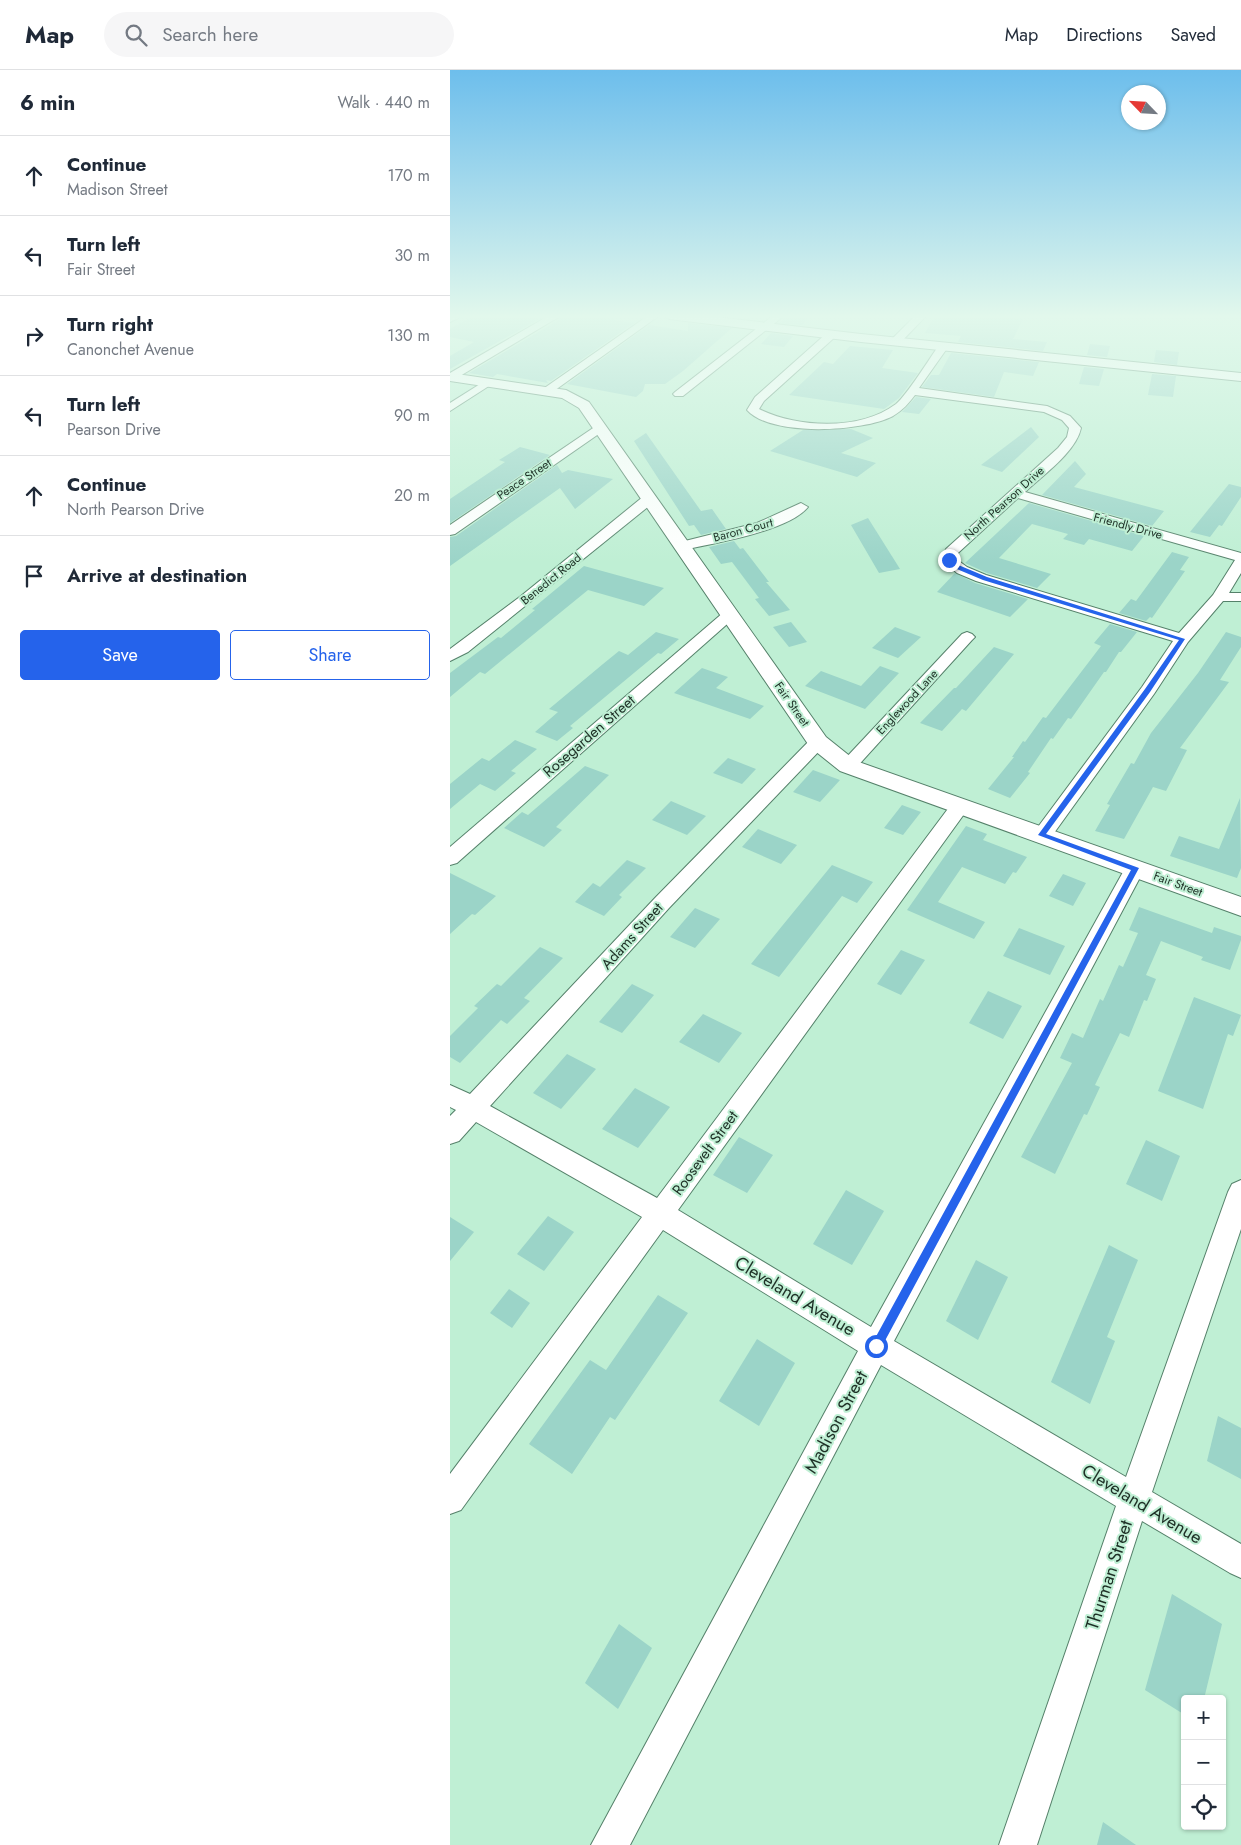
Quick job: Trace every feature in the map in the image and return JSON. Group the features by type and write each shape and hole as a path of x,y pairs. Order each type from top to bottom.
{"street":[{"path":"450,408 465,398"},
{"name":"Fair Street","path":"572,398 584,406 818,742 848,766 1241,907"},
{"path":"762,398 754,405 753,410 771,418 818,426 862,423 894,412 908,398"},
{"name":"North Pearson Drive","path":"968,398 1033,406 1057,413 1075,428 1073,438 951,552 949,560 954,566 1061,603 1182,639"},
{"name":"Peace Street","path":"450,531 599,428"},
{"name":"Friendly Drive","path":"1016,493 1241,562"},
{"name":"Benedict Road","path":"454,650 649,499"},
{"name":"Baron Court","path":"682,546 772,523 793,515 801,507"},
{"path":"1042,835 1148,690 1182,639 1219,596 1241,562"},
{"path":"1219,596 1241,597"},
{"name":"Rosegarden Street","path":"450,858 729,615"},
{"name":"Englewood Lane","path":"848,766 967,637"},
{"name":"Adams Street","path":"450,1133 662,903 818,742"},
{"name":"Roosevelt Street","path":"450,1499 960,806"},
{"name":"Madison Street","path":"610,1845 876,1346 1135,868"},
{"name":"Cleveland Avenue","path":"450,1095 661,1214 876,1346 1241,1562"},
{"name":"Thurman Street","path":"1018,1845 1134,1499 1241,1192"}],"building":[{"path":"808,398 899,398 884,409"},
{"path":"915,398 931,399 919,414 902,412"},
{"path":"1031,427 1039,437 1002,472 981,465"},
{"path":"851,429 873,438 841,453 876,463 857,477 770,451 803,430"},
{"path":"646,433 701,511 712,509 726,529 701,535 694,525 689,526 634,441"},
{"path":"520,447 550,455 450,523 450,499 505,462 499,460"},
{"path":"1075,461 1086,474 1074,487 1164,511 1152,526 1042,495"},
{"path":"557,465 562,473 568,470 613,479 575,509 560,488 450,566 450,537 456,536"},
{"path":"1229,484 1241,487 1241,497 1222,526 1219,525 1210,537 1190,532"},
{"path":"1029,503 1144,536 1132,551 1089,539 1084,545 1063,539 1068,534 1032,524 999,558 1051,574 1037,588 987,573 965,563"},
{"path":"868,518 900,569 879,573 851,525"},
{"path":"734,541 740,549 743,548 769,582 766,582 790,610 769,616 755,599 759,598 732,562 721,564 709,547"},
{"path":"1172,552 1189,557 1180,570 1185,571 1152,618 1150,617 1146,621 1119,613 1131,599 1136,601"},
{"path":"584,566 664,588 644,606 588,590 485,674 480,672 450,697 450,673 498,637 501,638 535,610 532,609"},
{"path":"955,573 975,583 1028,599 1010,617 937,592"},
{"path":"791,622 807,642 789,647 773,627"},
{"path":"1110,624 1137,632 1119,652 1071,719 1068,718 1053,739 1051,738 1028,772 1030,773 1010,798 988,789 1014,757 1012,757 1023,741 1025,742 1043,717 1046,718 1101,646 1094,643"},
{"path":"895,627 921,637 898,658 872,648"},
{"path":"656,632 679,639 661,654 658,653 570,726 573,728 557,741 535,732 558,712 549,709 603,664 619,651 628,655"},
{"path":"1226,632 1241,637 1241,647 1220,680 1229,682 1180,748 1187,750 1166,791 1153,787 1124,839 1095,831 1110,805 1107,804 1131,763 1134,764 1151,733 1198,673"},
{"path":"994,647 1014,654 966,711 962,709 942,731 920,723 956,688"},
{"path":"880,666 899,673 865,709 805,686 821,671 861,686"},
{"path":"702,668 728,677 716,688 764,706 750,719 674,693"},
{"path":"515,740 537,749 511,771 516,773 495,791 480,784 450,809 450,784 482,758 489,761"},
{"path":"728,758 756,769 742,784 713,773"},
{"path":"585,766 609,775 556,827 562,830 544,847 504,828 522,812 528,815"},
{"path":"813,770 840,780 820,802 793,792"},
{"path":"1240,798 1241,868 1237,878 1170,856 1179,836 1219,849"},
{"path":"671,801 706,816 687,835 652,820"},
{"path":"902,805 921,812 903,835 884,828"},
{"path":"966,826 987,834 983,840 1027,857 1016,873 1013,872 1005,884 962,867 938,902 985,922 974,939 907,910"},
{"path":"758,829 797,845 781,864 742,847"},
{"path":"627,860 646,868 619,895 622,897 604,916 575,902 593,883 600,887"},
{"path":"832,865 873,882 857,903 842,896 779,977 751,964"},
{"path":"450,873 496,896 450,934"},
{"path":"1063,874 1086,883 1073,906 1049,896"},
{"path":"1139,907 1212,933 1214,927 1241,936 1241,940 1230,970 1201,960 1203,957 1161,941 1146,975 1156,979 1147,1001 1144,1000 1129,1037 1120,1033 1095,1085 1100,1087 1087,1115 1084,1114 1055,1174 1021,1157 1072,1063 1060,1058 1072,1033 1083,1038 1100,999 1103,1001 1119,965 1123,967 1138,933 1129,930"},
{"path":"695,908 720,919 695,948 670,937"},
{"path":"1019,928 1065,946 1050,975 1003,956"},
{"path":"540,947 563,958 524,998 530,1001 507,1024 501,1020 460,1063 450,1057 450,1036 478,1008 474,1006 497,984 501,986"},
{"path":"901,950 925,960 901,995 877,984"},
{"path":"632,984 654,995 622,1033 599,1022"},
{"path":"988,991 1022,1006 1003,1039 969,1023"},
{"path":"1194,997 1241,1015 1233,1036 1228,1034 1203,1109 1158,1091"},
{"path":"703,1014 742,1033 719,1063 679,1042"},
{"path":"567,1054 596,1069 561,1109 533,1093"},
{"path":"635,1088 670,1107 638,1148 602,1129"},
{"path":"739,1137 773,1155 747,1193 713,1175"},
{"path":"1146,1140 1180,1156 1162,1201 1126,1184"},
{"path":"846,1190 884,1211 852,1265 813,1244"},
{"path":"548,1216 574,1232 544,1271 517,1254"},
{"path":"450,1217 474,1232 450,1261"},
{"path":"1109,1245 1138,1260 1107,1337 1115,1341 1090,1404 1051,1382"},
{"path":"976,1260 1008,1277 978,1340 946,1321"},
{"path":"509,1289 530,1303 512,1328 490,1313"},
{"path":"658,1295 688,1313 615,1420 610,1417 572,1474 529,1444 590,1360 606,1370"},
{"path":"757,1339 795,1363 759,1426 719,1401"},
{"path":"1218,1416 1241,1428 1241,1479 1207,1461"},
{"path":"1172,1594 1222,1624 1205,1695 1181,1695 1181,1712 1145,1690"},
{"path":"619,1624 652,1648 618,1709 585,1683"},
{"path":"1103,1822 1136,1845 1097,1845"}],"route":[{"path":"876,1346 1135,868 1042,835 1148,690 1182,639 985,578 954,566 949,560"}]}
